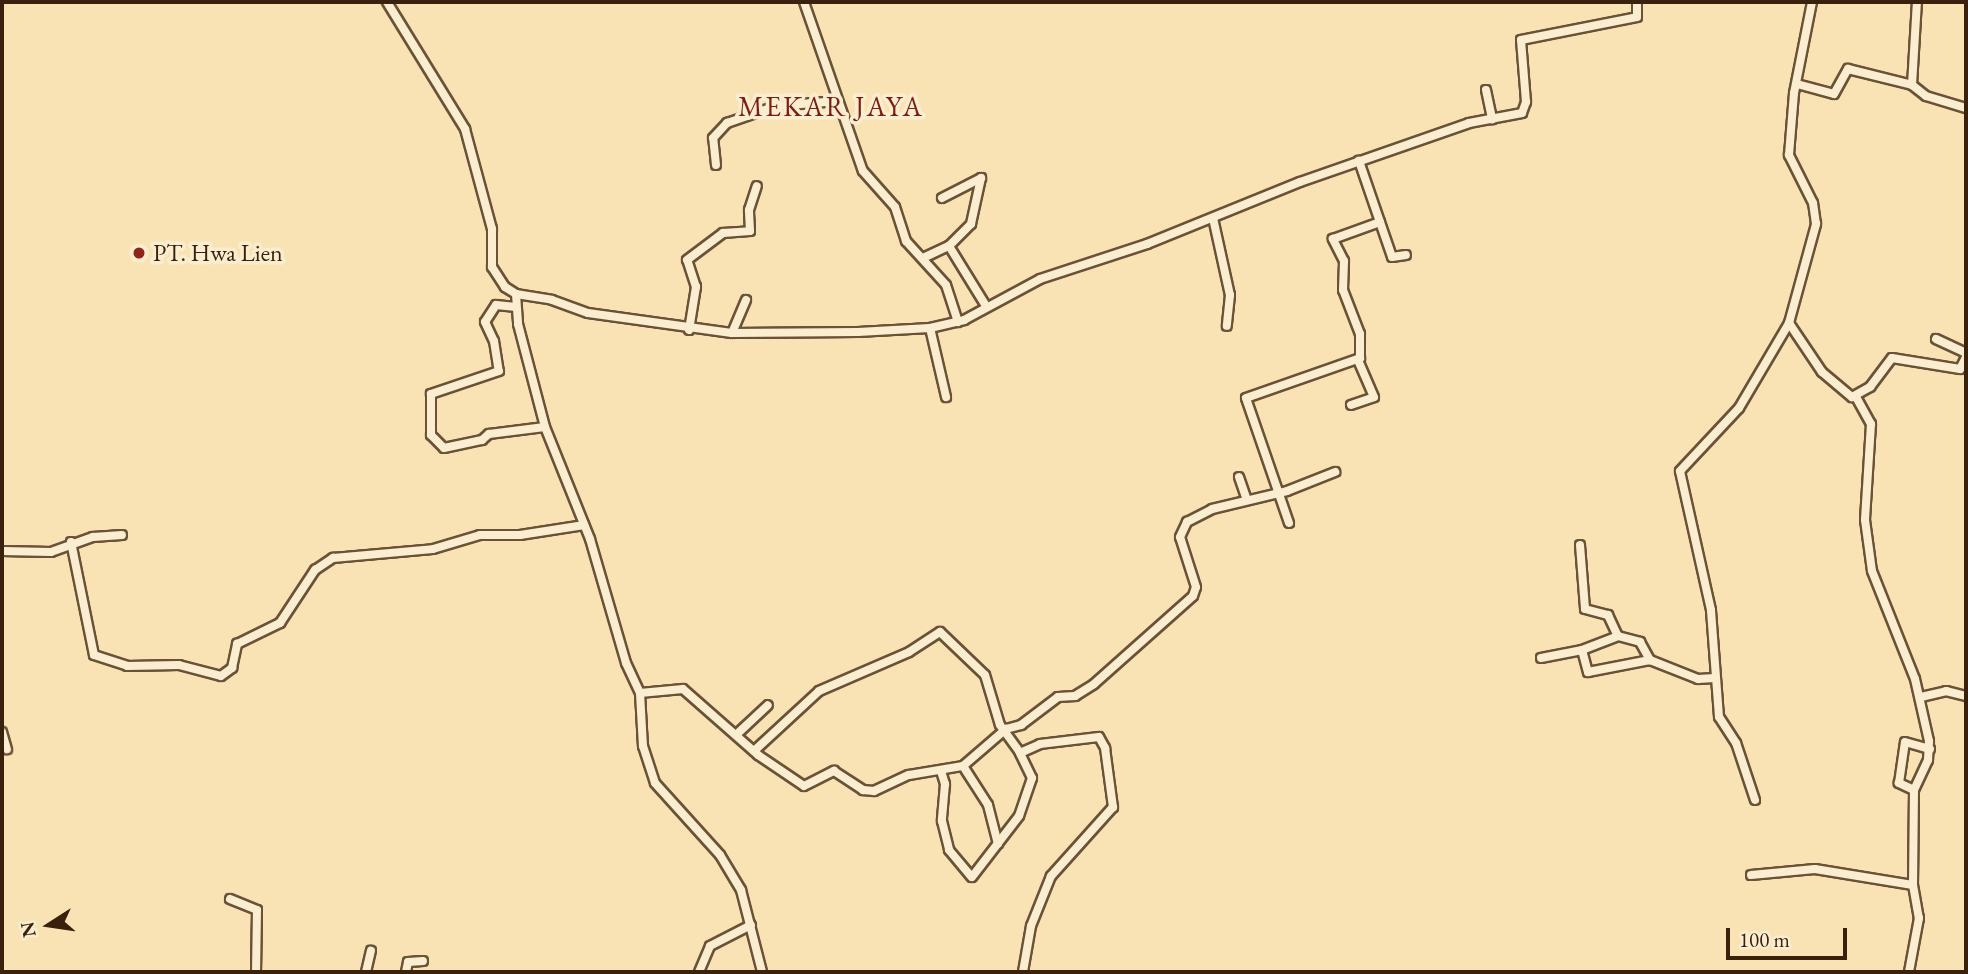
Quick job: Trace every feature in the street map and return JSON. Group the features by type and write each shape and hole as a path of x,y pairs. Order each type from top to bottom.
{"street":[{"path":"387,2 436,88 463,123 492,229 492,267 516,294 552,300 588,313 689,330 732,333 930,328 958,322 1040,279 1213,218 1359,162 1525,109 1521,40 1637,17 1637,2"},
{"path":"804,2 867,179 893,204 906,241 946,285 958,322"},
{"path":"1755,800 1736,743 1719,717 1714,678 1712,610 1680,471 1739,408 1789,323 1816,224 1813,203 1789,155 1797,84 1812,2"},
{"path":"1912,85 1917,2"},
{"path":"1797,84 1834,94 1848,69 1912,85 1926,96 1966,108"},
{"path":"1486,90 1492,120"},
{"path":"716,165 713,138 723,125 776,106 838,101"},
{"path":"1359,162 1392,257 1406,255"},
{"path":"923,258 949,246 971,224 981,178 942,198"},
{"path":"689,330 696,286 687,260 723,233 750,231 748,210 757,186"},
{"path":"1213,218 1230,295 1227,326"},
{"path":"1350,405 1374,397 1358,360 1360,334 1343,290 1343,256 1333,239 1380,222"},
{"path":"949,246 986,306"},
{"path":"516,294 516,307 545,427 584,525 626,663 640,693 643,746 658,790 720,855 741,890 762,972"},
{"path":"732,333 746,300"},
{"path":"516,307 496,305 485,322 494,341 499,371 431,394 431,435 444,448 482,440 489,434 545,427"},
{"path":"1789,323 1822,372 1856,397 1871,424 1865,520 1872,571 1921,697 1930,749 1914,790 1913,885 1919,918 1909,972"},
{"path":"930,328 946,397"},
{"path":"1856,397 1895,357 1960,369 1966,355 1936,339"},
{"path":"1289,523 1276,492 1260,428 1246,398 1358,360"},
{"path":"640,693 682,689 754,751 806,787 834,771 863,790 874,791 909,775 964,766 1003,731 1026,721 1058,697 1075,696 1094,684 1192,596 1196,587 1182,547 1181,529 1204,512 1335,472"},
{"path":"1239,477 1247,500"},
{"path":"71,542 94,655 127,666 169,664 221,676 232,668 237,644 279,623 315,570 333,558 433,549 480,535 520,535 584,525"},
{"path":"2,551 51,552 71,542 122,535"},
{"path":"1580,545 1585,609 1608,615 1618,636"},
{"path":"754,751 819,691 909,652 940,632 985,675 1003,731 1020,753 1032,781 1019,816 974,876 958,866 943,828 945,784 941,771"},
{"path":"1541,658 1582,650 1618,636 1640,642 1650,660"},
{"path":"1582,650 1590,672 1650,660 1698,679 1714,678"},
{"path":"1921,697 1946,691 1966,696"},
{"path":"737,734 768,705"},
{"path":"2,732 7,749"},
{"path":"1020,753 1040,744 1099,737 1105,748 1114,802 1051,876 1031,926 1023,972"},
{"path":"1914,790 1899,783 1905,742 1930,749"},
{"path":"964,766 988,806 998,844"},
{"path":"1751,875 1815,869 1913,885"},
{"path":"230,899 257,910 256,972"},
{"path":"699,972 710,946 751,925"},
{"path":"366,972 371,951"},
{"path":"406,972 408,962 423,961"}],"place":[{"name":"PT. Hwa Lien","path":"139,253"}],"district":[{"name":"MEKAR JAYA","path":"831,106"}]}
